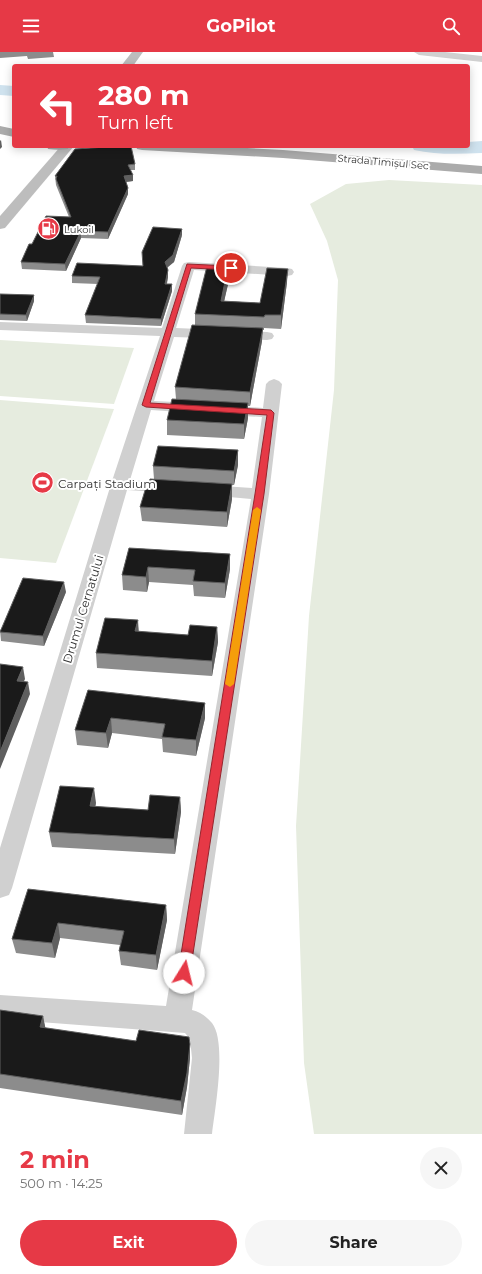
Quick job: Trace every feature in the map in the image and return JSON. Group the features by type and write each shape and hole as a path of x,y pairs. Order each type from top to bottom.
{"main road":[{"path":"129,64 138,52"},
{"path":"0,124 12,126"},
{"path":"0,130 12,133"},
{"path":"38,179 47,155 46,148"},
{"path":"0,225 38,179 48,170 66,148"},
{"name":"Strada Timișul Sec","path":"177,148 283,154 482,170"},
{"name":"Strada Timișul Sec","path":"236,148 283,154"}],"street":[{"path":"420,52 482,59"},
{"name":"Drumul Cernatului","path":"0,888 120,484 189,266 287,272"},
{"path":"0,326 267,336"},
{"path":"177,1019 260,494 274,384"},
{"path":"146,405 271,413"},
{"path":"120,484 260,494"},
{"path":"0,1007 177,1019 192,1022 203,1033 206,1058 198,1134"}],"shaded area":[{"path":"389,180 482,185 482,1134 314,1134 304,1063 296,826 309,616 334,390 338,280 327,241 310,204 346,184"},
{"path":"0,340 134,348 114,404 0,396"},
{"name":"Carpați Stadium","path":"0,400 114,409 56,563 0,558"}],"building":[{"path":"131,148 135,164 128,165 133,175 124,176 128,188 108,232 81,231 65,264 21,262 29,244 32,244 46,216 71,217 56,179 57,176 55,176 75,149"},
{"path":"153,227 182,229 173,255 165,262 168,270 165,284 172,284 161,319 85,315 100,277 72,276 77,263 143,266 142,252"},
{"path":"207,266 228,267 221,301 260,303 267,268 288,269 281,315 265,315 264,317 195,314"},
{"path":"0,294 34,295 26,315 0,314"},
{"path":"192,325 263,328 250,392 175,387"},
{"path":"172,399 248,403 244,424 167,420"},
{"path":"158,446 238,450 234,471 153,466"},
{"path":"150,479 232,484 227,512 140,507"},
{"path":"129,548 230,554 225,583 193,581 195,570 148,567 146,577 122,575"},
{"path":"23,578 64,582 43,636 0,632"},
{"path":"105,618 138,620 135,631 188,635 190,625 217,627 212,661 96,653"},
{"path":"0,664 23,667 17,681 28,682 0,752"},
{"path":"88,690 205,703 196,740 162,737 165,724 111,718 106,733 75,730"},
{"path":"60,786 94,788 90,806 148,810 150,795 180,797 174,839 49,832"},
{"path":"28,889 166,905 156,955 119,951 124,931 58,923 52,943 12,939"},
{"path":"0,1010 43,1016 40,1027 136,1041 139,1030 189,1037 190,1044 187,1073 181,1101 0,1074"}],"waterway":[{"path":"0,90 12,91"},
{"path":"470,148 482,147"}],"slow traffic":[{"path":"230,684 257,510"}],"place":[{"name":"Lukoil","path":"48,229"},
{"name":"Carpați Stadium","path":"43,483"}],"route":[{"path":"184,973 260,494 271,413 146,405 189,266 231,268"}]}
